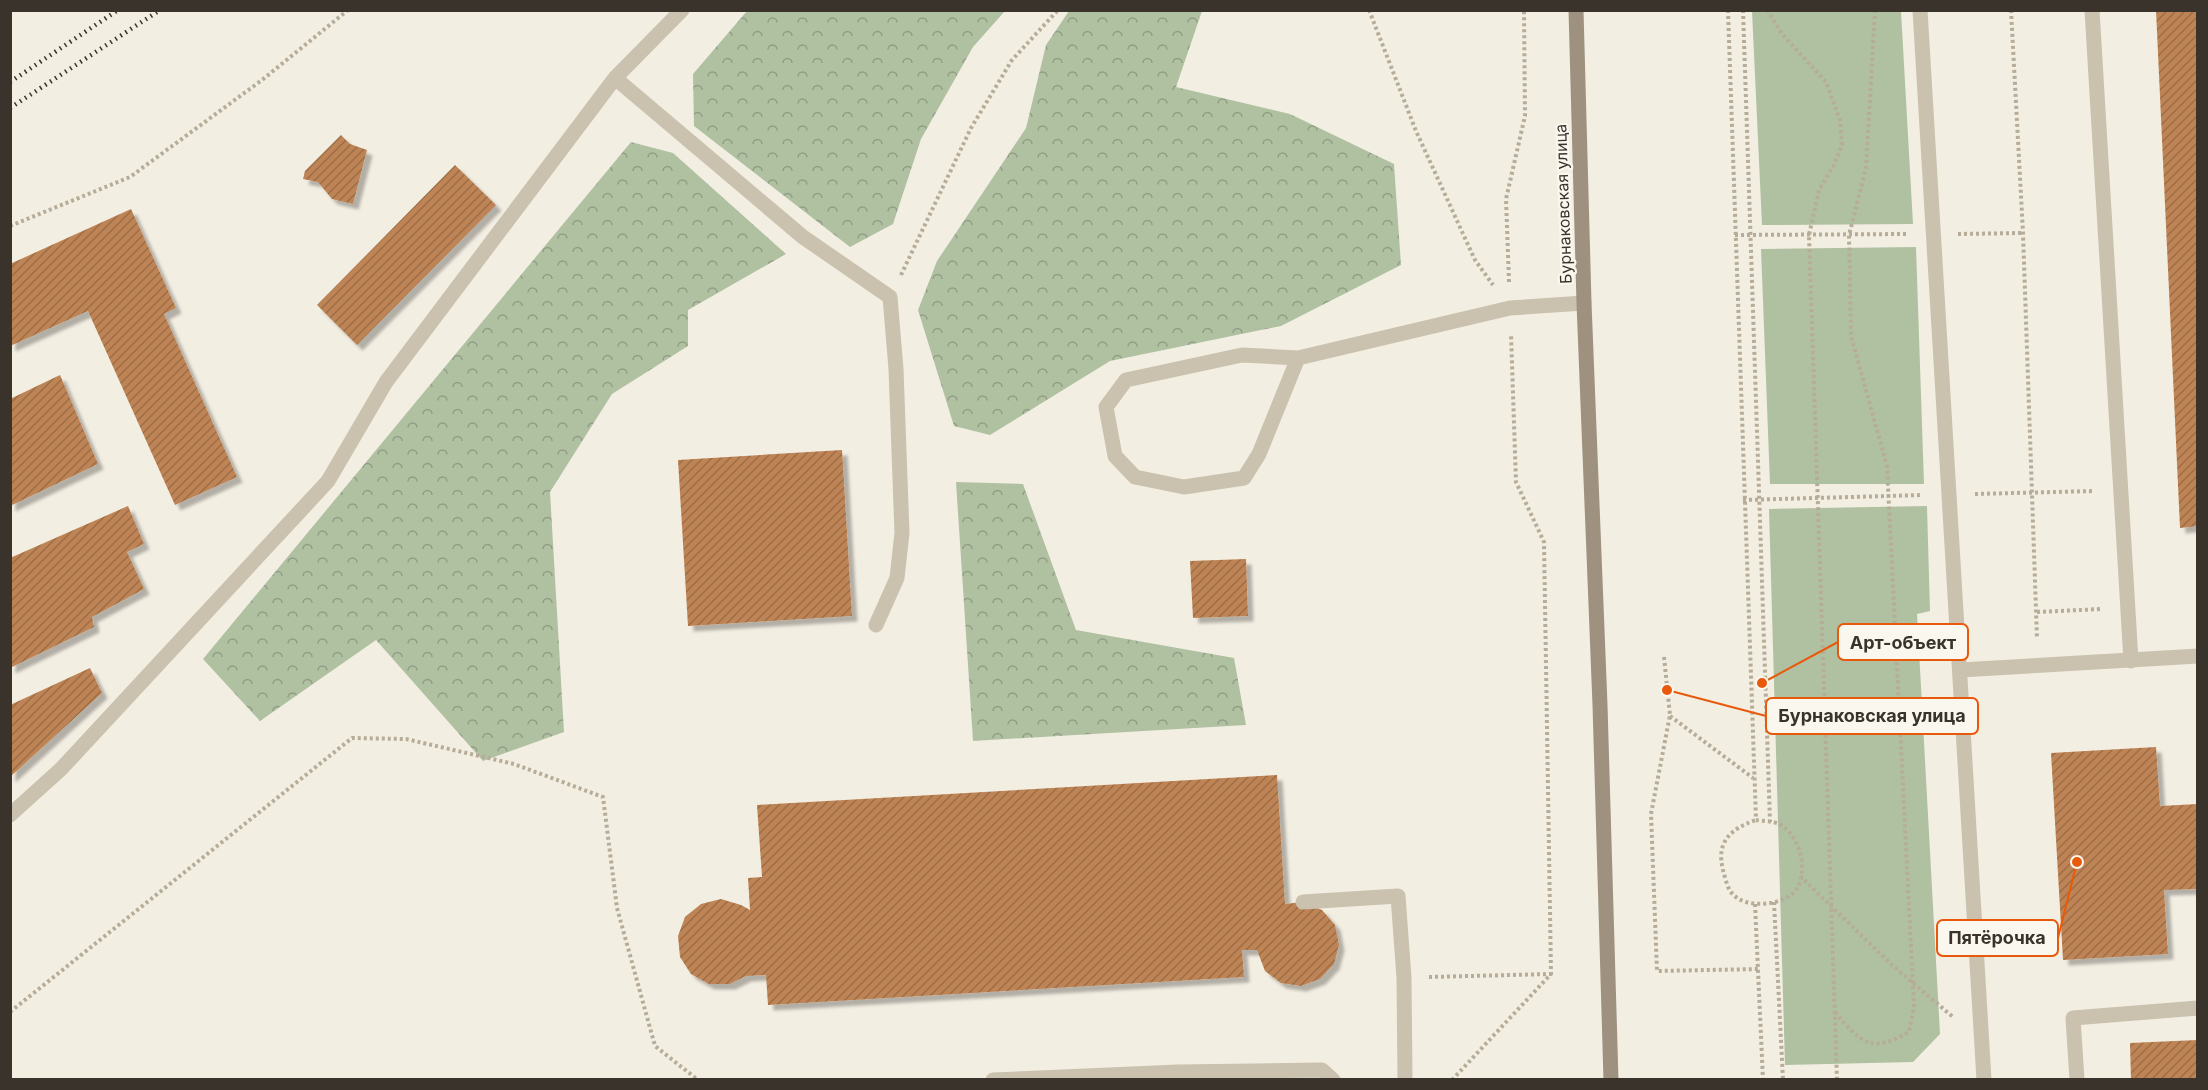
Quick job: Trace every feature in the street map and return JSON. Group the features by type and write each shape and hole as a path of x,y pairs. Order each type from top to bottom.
{"main road":[{"name":"Бурнаковская улица","path":"1576,10 1611,1080"}],"street":[{"path":"10,814 61,769 328,481 386,381 615,78 682,10"},
{"path":"1920,10 1984,1080"},
{"path":"2092,10 2131,661"},
{"path":"615,78 803,237 890,297 896,369 902,533 897,578 876,625"},
{"path":"1298,358 1258,454 1244,477 1184,487 1135,477 1115,456 1106,407 1126,380 1242,355 1298,358 1510,308 1584,303"},
{"path":"1960,670 2198,656"},
{"path":"1303,902 1398,896 1404,978 1405,1080"},
{"path":"2077,1080 2073,1018 2198,1008"},
{"path":"993,1080 1178,1072 1322,1070 1333,1080"}],"path":[{"path":"10,226 130,177 262,80 348,10"},
{"path":"890,297 970,128 1012,60 1058,10"},
{"path":"1369,10 1416,131 1475,260 1510,308"},
{"path":"1452,1080 1551,974 1544,542 1516,482 1506,199 1526,116 1524,10"},
{"path":"1728,10 1756,820"},
{"path":"1743,10 1770,822"},
{"path":"1767,10 1782,34 1826,82 1840,120 1842,145 1833,167 1819,190 1809,235 1837,1080"},
{"path":"1835,1012 1852,1033 1868,1043 1891,1042 1909,1032 1914,1007 1887,466 1851,336 1849,235 1866,168 1875,10"},
{"path":"2011,10 2023,233 2038,666"},
{"path":"1735,235 2023,233"},
{"path":"2037,612 2128,608"},
{"path":"1664,657 1670,716 1651,814 1657,971 1759,969"},
{"path":"1670,716 1753,778"},
{"path":"10,1012 352,738 406,739 514,764 603,797 617,908 655,1046 698,1080"},
{"path":"1756,820 1770,822 1778,823 1795,840 1802,863 1798,886 1780,902 1748,904 1731,893 1720,854 1727,837 1739,826 1756,820"},
{"path":"1800,876 1913,983 1964,1026 1981,1025"},
{"path":"1774,902 1783,1080"},
{"path":"1755,903 1763,1080"},
{"path":"1404,978 1551,974"}],"green space":[{"path":"747,11 1005,11 973,47 921,139 893,224 850,247 694,126 693,74"},
{"path":"1069,11 1202,11 1176,87 1290,114 1394,164 1401,265 1281,326 1110,361 990,435 954,426 918,310 937,261 1026,128 1046,45"},
{"path":"1752,11 1901,11 1913,224 1762,225"},
{"path":"631,142 673,153 786,254 688,310 688,346 612,394 550,492 564,732 483,761 376,640 260,721 203,659"},
{"path":"1916,247 1924,484 1770,484 1761,249"},
{"path":"956,482 1023,484 1076,630 1234,658 1246,725 973,741"},
{"path":"1927,506 1930,611 1917,614 1940,1034 1913,1062 1785,1065 1769,509"}],"building":[{"path":"2156,10 2198,10 2198,526 2180,528"},
{"path":"341,135 350,144 367,150 353,204 332,199 318,182 303,179 305,171"},
{"path":"455,165 496,205 357,345 317,305"},
{"path":"131,209 176,308 164,314 237,477 175,505 88,311 10,346 10,264"},
{"path":"60,375 98,464 10,506 10,399"},
{"path":"842,450 852,616 688,626 678,460"},
{"path":"128,506 144,544 127,552 144,589 92,617 94,627 10,668 10,558"},
{"path":"1246,559 1248,616 1193,618 1190,561"},
{"path":"90,668 102,693 10,777 10,705"},
{"path":"2156,747 2160,806 2198,804 2198,889 2164,890 2168,954 2063,960 2051,753"},
{"path":"1277,775 1285,904 1303,902 1322,910 1335,925 1339,945 1334,964 1320,979 1301,986 1281,983 1265,971 1257,950 1242,950 1244,977 768,1005 766,975 746,976 730,984 709,984 691,974 680,957 678,936 685,917 701,904 721,899 750,910 748,878 762,877 757,805"},
{"path":"2198,1040 2198,1080 2131,1080 2130,1043"}],"railway":[{"path":"10,82 118,10"},
{"path":"10,108 160,10"}],"place":[{"name":"Арт-объект","path":"1762,683"},
{"name":"Бурнаковская улица","path":"1667,690"},
{"name":"Пятёрочка","path":"2077,862"}]}
